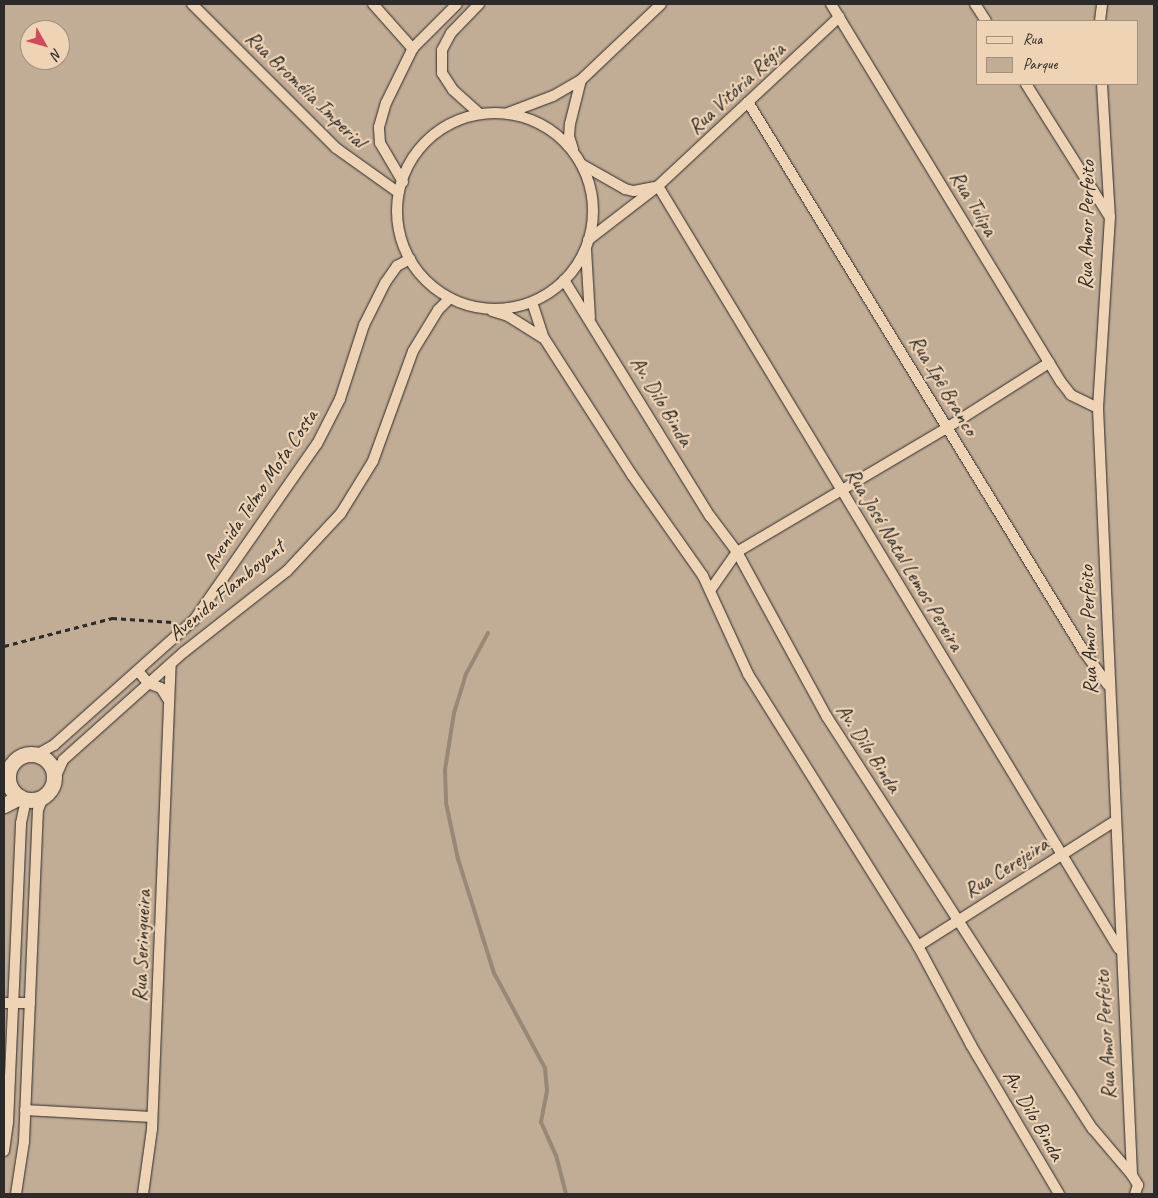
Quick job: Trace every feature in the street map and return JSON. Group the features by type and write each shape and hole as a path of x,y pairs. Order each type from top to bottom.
{"street":[{"name":"Rua Bromélia Imperial","path":"192,4 336,148 399,193"},
{"path":"373,4 413,48"},
{"path":"402,182 386,157 378,127 398,75 413,48 457,4"},
{"path":"479,4 451,33 442,50 442,73 453,90 480,114"},
{"path":"507,114 553,96 581,80 661,4"},
{"name":"Rua Tulipa","path":"832,4 1049,363 1071,395 1098,408"},
{"path":"975,4 985,20"},
{"path":"1100,20 1102,4"},
{"name":"Rua Vitória Régia","path":"587,243 658,186 839,16"},
{"path":"581,80 570,124 569,137 592,196 587,243 590,318"},
{"path":"1027,85 1110,217"},
{"name":"Rua Amor Perfeito","path":"1102,85 1110,217 1098,408 1119,950 1132,1176"},
{"name":"Rua Ipê Branco","path":"748,102 1083,650 1109,686"},
{"path":"544,338 508,316 450,298 423,277 410,259 398,228 399,193 412,160 430,138 453,123 480,114 507,114 546,127 578,159 624,189 634,191 658,186"},
{"name":"Rua José Natal Lemos Pereira","path":"658,186 1119,950"},
{"path":"484,308 532,302 564,280 587,243"},
{"name":"Avenida Telmo Mota Costa","path":"184,629 192,622 316,444 340,399 364,325 385,284 397,266 410,259"},
{"name":"Av. Dilo Binda","path":"564,280 574,300 590,318 710,516 737,552 827,718 959,919 1093,1129 1132,1176 1136,1190"},
{"name":"Avenida Flamboyant","path":"16,1194 25,1110 38,810 63,760 171,664 287,571 341,513 373,461 413,351 438,310 450,298"},
{"path":"532,302 544,338"},
{"name":"Av. Dilo Binda","path":"544,338 711,589 748,674 918,946 971,1045 1059,1194"},
{"path":"711,589 737,552 948,427 1049,363"},
{"name":"Avenida Flamboyant","path":"36,755 48,750 184,629"},
{"name":"Rua Seringueira","path":"143,1194 152,1117 168,699 171,664"},
{"path":"138,671 148,684 161,688 168,699"},
{"path":"4,805 23,798 48,790 52,766 36,755 24,755 7,775 9,782 23,798 8,1003 4,1151"},
{"name":"Rua Cerejeira","path":"918,946 1115,821"},
{"path":"8,1003 30,1003"},
{"path":"6,1124 18,1119 25,1110 152,1117"},
{"path":"6,1124 24,1124"}],"path":[{"path":"4,646 112,618 192,622"}],"green space":[{"path":"4,4 1154,4 1154,1194 4,1194"}],"waterway":[{"path":"488,633 466,674 454,713 445,770 446,803 458,859 494,973 545,1068 547,1091 541,1122 556,1155 566,1194"}]}
